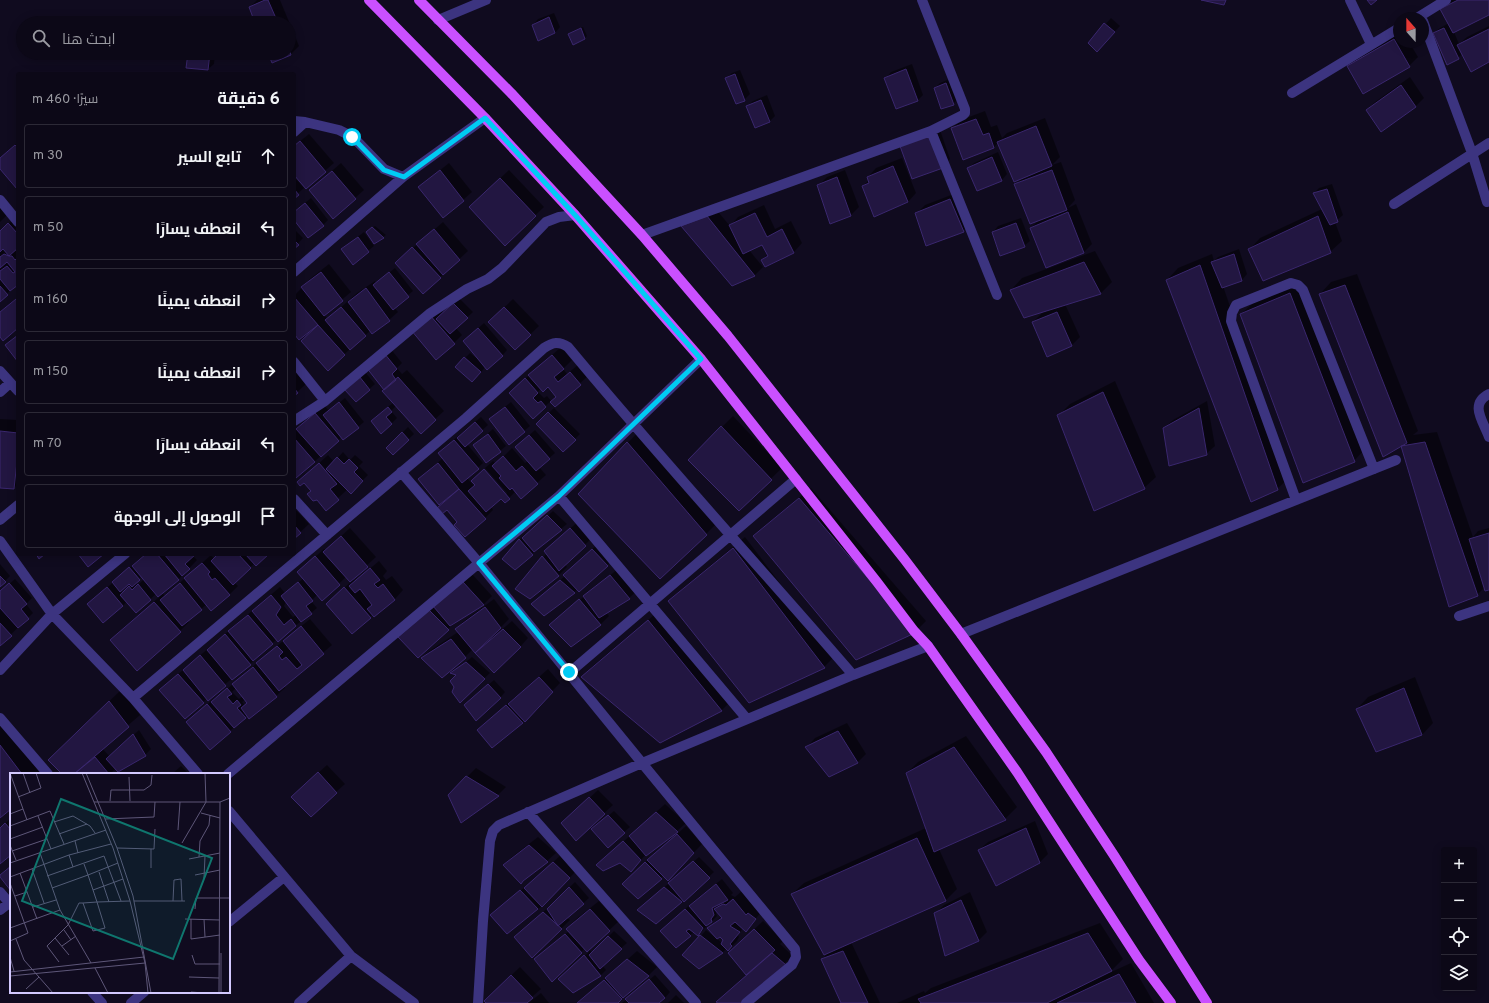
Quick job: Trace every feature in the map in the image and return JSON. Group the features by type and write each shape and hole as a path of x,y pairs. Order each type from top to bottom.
{"main road":[{"path":"369,0 485,118 575,215 701,359 882,588 914,631 928,646 1017,772 1139,960 1171,1003"},
{"path":"419,0 511,93 642,235 728,336 923,583 1046,752 1207,1003"}],"street":[{"path":"438,20 486,0"},
{"path":"642,235 931,130 963,115 965,113 965,109 922,0"},
{"path":"1350,0 1371,44"},
{"path":"1429,12 1446,0"},
{"path":"1292,93 1393,31"},
{"path":"1429,39 1472,153 1487,202"},
{"path":"296,270 404,177 485,118"},
{"path":"296,121 339,130 352,137 384,170 404,177"},
{"path":"296,130 306,122"},
{"path":"931,130 997,295"},
{"path":"1394,204 1489,143"},
{"path":"0,200 16,219"},
{"path":"296,420 325,401 429,314 467,289 488,279 502,268 546,222 559,217 575,215"},
{"path":"1296,500 1231,321 1232,313 1236,305 1291,283 1298,285 1303,290 1374,469"},
{"path":"133,698 466,418 544,348 556,342 563,343 568,347 633,425 731,534 853,675"},
{"path":"229,773 559,496 701,359"},
{"path":"296,365 325,401"},
{"path":"0,372 16,389"},
{"path":"0,392 10,383"},
{"path":"1489,394 1480,400 1478,404 1480,414 1489,436"},
{"path":"961,634 1396,460"},
{"path":"401,472 479,563 795,949 796,957 792,965 746,1003"},
{"path":"569,672 796,479"},
{"path":"559,496 748,719"},
{"path":"296,501 326,535"},
{"path":"0,520 16,507"},
{"path":"0,541 52,614 133,698 197,773"},
{"path":"0,670 52,614 123,556"},
{"path":"1459,616 1489,606"},
{"path":"478,1003 490,841 493,831 499,825 642,763 853,675 928,646"},
{"path":"0,718 47,773"},
{"path":"230,812 351,956 414,1003"},
{"path":"528,812 696,1003"},
{"path":"230,921 284,876"},
{"path":"0,892 10,904 0,910"},
{"path":"299,1003 351,956"},
{"path":"93,993 102,1003"},
{"path":"131,1003 143,993"}],"building":[{"path":"268,0 275,16 252,16 249,7"},
{"path":"1201,0 1226,0 1224,5"},
{"path":"1367,0 1377,0 1371,5"},
{"path":"1458,0 1489,0 1489,15 1453,33 1440,9"},
{"path":"549,17 555,33 538,41 532,25"},
{"path":"1104,23 1115,32 1097,52 1088,43"},
{"path":"581,28 585,39 573,45 568,34"},
{"path":"1444,28 1459,59 1447,65 1433,33"},
{"path":"1489,29 1489,62 1471,72 1457,45"},
{"path":"1393,40 1393,48 1399,48 1410,67 1363,94 1347,66"},
{"path":"187,60 209,60 208,70 186,68"},
{"path":"271,60 279,60 272,63"},
{"path":"906,69 918,101 896,109 884,78"},
{"path":"735,74 745,101 736,104 725,78"},
{"path":"946,83 954,105 941,109 934,88"},
{"path":"1401,85 1416,107 1381,132 1366,110"},
{"path":"761,100 770,122 755,128 746,106"},
{"path":"976,119 983,135 989,133 994,148 963,160 951,128"},
{"path":"1036,126 1052,166 1014,182 997,142"},
{"path":"930,135 943,168 912,179 900,146"},
{"path":"300,141 326,172 306,189 296,177 296,144"},
{"path":"15,145 16,146 16,188 0,169 0,158"},
{"path":"992,157 1002,181 977,191 967,168"},
{"path":"893,166 908,202 874,217 862,186 869,183 867,177"},
{"path":"440,170 464,201 443,218 418,187"},
{"path":"1052,170 1067,210 1030,224 1014,184"},
{"path":"332,171 356,199 333,219 309,190"},
{"path":"837,177 851,216 830,224 817,185"},
{"path":"500,178 536,216 505,246 469,207"},
{"path":"1327,189 1338,222 1330,225 1313,193"},
{"path":"950,199 964,232 926,246 915,213"},
{"path":"305,203 324,226 308,238 296,223 296,210"},
{"path":"1068,212 1084,253 1046,268 1030,228"},
{"path":"755,213 767,237 782,229 794,253 765,267 761,260 768,256 762,245 743,254 729,225"},
{"path":"707,216 755,276 732,286 681,226"},
{"path":"1318,216 1331,253 1263,281 1248,249"},
{"path":"8,223 16,232 16,250 9,256 3,249 0,252 0,231"},
{"path":"1016,223 1025,247 1000,256 992,232"},
{"path":"372,227 384,238 374,244 366,232"},
{"path":"434,229 460,260 443,275 416,244"},
{"path":"358,237 369,252 353,265 341,249"},
{"path":"412,247 441,278 423,294 395,263"},
{"path":"4,254 12,256 15,260 16,259 16,286 10,291 0,279 0,271 7,266 13,273 15,272 7,262 0,268 0,257"},
{"path":"1234,254 1242,281 1222,288 1211,262"},
{"path":"1084,262 1101,294 1024,318 1010,290"},
{"path":"1200,265 1278,490 1251,502 1166,280"},
{"path":"321,272 343,301 324,316 301,287"},
{"path":"389,272 409,297 393,310 373,285"},
{"path":"1345,285 1407,443 1383,457 1319,294"},
{"path":"0,286 8,295 0,302"},
{"path":"366,288 390,321 372,334 348,302"},
{"path":"1290,293 1355,462 1303,483 1240,314"},
{"path":"16,299 16,330 3,341 0,337 0,312"},
{"path":"296,299 318,325 299,340 296,336"},
{"path":"453,303 468,318 450,334 436,319"},
{"path":"341,307 366,336 350,350 325,320"},
{"path":"504,307 531,335 515,350 488,322"},
{"path":"1057,312 1072,346 1047,357 1032,322"},
{"path":"429,314 455,344 436,360 411,330"},
{"path":"318,325 345,355 328,371 301,341"},
{"path":"478,328 503,356 487,370 463,341"},
{"path":"16,337 16,359 5,345"},
{"path":"384,353 397,369 392,374 396,380 384,390 366,367"},
{"path":"552,355 564,369 554,377 558,382 570,372 581,385 555,407 550,402 556,397 548,387 543,392 528,375"},
{"path":"464,357 481,372 472,382 455,367"},
{"path":"359,376 370,390 356,402 344,389"},
{"path":"398,377 436,420 421,434 382,391"},
{"path":"525,378 538,393 533,398 538,403 541,401 546,407 533,419 509,393"},
{"path":"1103,392 1145,489 1094,511 1057,415"},
{"path":"339,402 359,428 343,440 323,415"},
{"path":"388,407 392,412 386,417 392,424 381,434 371,421"},
{"path":"505,407 525,432 509,445 489,419"},
{"path":"1199,408 1207,455 1169,466 1163,428"},
{"path":"548,412 576,440 563,452 536,424"},
{"path":"315,413 339,441 321,457 296,429"},
{"path":"475,422 483,431 465,447 457,438"},
{"path":"721,426 772,480 739,511 688,460"},
{"path":"0,431 16,433 16,470 14,489 0,488"},
{"path":"402,432 409,440 393,455 386,448"},
{"path":"488,434 501,452 486,463 473,445"},
{"path":"529,435 550,459 536,471 515,447"},
{"path":"296,440 315,462 296,478"},
{"path":"454,440 479,469 462,483 438,453"},
{"path":"627,442 707,535 660,579 578,494"},
{"path":"1425,442 1478,596 1449,607 1401,446"},
{"path":"503,456 516,471 522,466 538,484 521,499 512,488 510,490 499,478 501,476 492,466"},
{"path":"337,457 344,464 349,459 358,468 354,472 363,481 351,494 326,469"},
{"path":"319,463 337,484 330,489 339,500 326,511 317,500 313,501 307,494 311,491 304,483 300,486 297,482"},
{"path":"438,463 459,489 439,505 418,479"},
{"path":"484,469 510,499 505,503 501,499 486,512 468,491 475,485 471,481"},
{"path":"459,489 486,519 465,537 454,525 457,522 447,510 442,514 437,508"},
{"path":"799,498 915,633 856,660 753,536"},
{"path":"547,515 562,530 534,552 522,538"},
{"path":"296,527 301,533 296,537"},
{"path":"570,528 586,546 559,571 544,551"},
{"path":"1489,533 1489,590 1485,591 1469,539"},
{"path":"341,536 368,567 350,582 323,552"},
{"path":"519,539 533,555 515,570 502,559"},
{"path":"733,548 825,668 749,703 668,601"},
{"path":"592,549 608,566 579,592 563,575"},
{"path":"80,556 102,556 88,567"},
{"path":"144,556 159,556 179,580 158,597 132,566"},
{"path":"166,556 194,556 185,564 190,569 182,576"},
{"path":"216,556 240,556 251,568 233,585 211,561"},
{"path":"247,556 267,556 256,566"},
{"path":"315,556 340,585 322,601 297,572"},
{"path":"542,556 559,576 530,599 515,589"},
{"path":"202,563 210,572 208,574 212,580 215,578 230,595 211,611 184,578"},
{"path":"129,567 140,580 132,587 129,584 120,592 112,582"},
{"path":"370,568 380,580 374,584 378,588 383,584 395,600 374,617 367,609 372,605 360,589 355,593 349,586"},
{"path":"610,575 630,599 599,618 583,596"},
{"path":"0,576 6,582 0,587"},
{"path":"560,580 575,593 544,616 531,604"},
{"path":"298,582 313,601 306,606 312,614 301,622 281,596"},
{"path":"463,582 484,605 450,626 433,606"},
{"path":"9,583 27,604 21,609 29,619 18,628 0,608 0,591"},
{"path":"180,583 202,610 182,626 160,600"},
{"path":"138,584 151,600 136,613 120,595 129,586 132,590"},
{"path":"107,587 123,606 103,623 87,604"},
{"path":"344,587 371,618 352,634 326,604"},
{"path":"271,595 281,607 276,615 284,625 291,619 296,626 278,642 252,611"},
{"path":"579,599 601,625 571,647 549,625"},
{"path":"154,602 181,632 137,671 110,640"},
{"path":"485,607 501,628 475,653 455,629"},
{"path":"429,610 449,630 418,658 398,637"},
{"path":"248,615 273,644 253,661 228,631"},
{"path":"648,620 722,711 660,743 581,677"},
{"path":"0,623 12,636 0,646"},
{"path":"301,626 324,654 279,691 256,663 277,646 283,652 279,656 282,660 286,657 297,669 302,665 283,641"},
{"path":"503,629 521,647 494,673 475,653"},
{"path":"225,634 251,665 232,680 207,650"},
{"path":"451,639 466,658 442,678 421,658"},
{"path":"200,655 226,686 208,701 183,670"},
{"path":"466,662 485,679 460,703 452,692 454,687 450,681 456,675 450,673"},
{"path":"253,667 277,697 249,719 241,708 247,703 232,684"},
{"path":"178,674 204,703 185,719 159,690"},
{"path":"539,677 553,692 525,722 508,704"},
{"path":"488,684 501,698 476,721 464,705"},
{"path":"227,688 232,694 227,697 233,704 237,700 241,705 237,708 246,718 234,728 211,702"},
{"path":"1404,688 1422,735 1376,752 1356,709"},
{"path":"109,701 129,727 75,773 61,773 48,760"},
{"path":"207,704 231,732 210,750 186,722"},
{"path":"506,705 523,723 492,748 477,730"},
{"path":"838,731 858,763 829,777 805,747"},
{"path":"133,734 146,756 118,772 106,759"},
{"path":"0,745 21,773 10,773 10,810 0,818"},
{"path":"954,747 1006,820 934,852 906,773"},
{"path":"95,757 108,773 75,773"},
{"path":"318,772 337,793 311,817 291,797"},
{"path":"466,776 499,796 461,823 448,795"},
{"path":"589,797 605,814 576,841 561,823"},
{"path":"656,812 678,832 646,856 629,836"},
{"path":"608,815 625,833 608,848 591,829"},
{"path":"5,823 10,829 10,856 0,864 0,828"},
{"path":"1026,828 1040,863 996,886 978,850"},
{"path":"677,834 694,853 668,881 647,860"},
{"path":"917,838 946,901 824,955 791,894"},
{"path":"623,841 641,860 631,872 620,863 603,871 596,865"},
{"path":"529,845 548,862 521,884 503,865"},
{"path":"693,861 710,878 684,902 668,883"},
{"path":"553,862 570,878 542,907 524,888"},
{"path":"645,862 662,879 638,899 622,884"},
{"path":"10,867 10,890 0,877 0,875"},
{"path":"716,884 728,900 712,908 714,915 711,919 712,922 706,926 689,906"},
{"path":"569,887 584,904 558,926 547,909"},
{"path":"664,887 682,902 656,924 637,910"},
{"path":"520,890 538,909 507,934 490,915"},
{"path":"733,899 746,915 748,913 756,919 746,932 735,922 730,926 740,932 730,944 732,946 728,951 721,944 723,940 720,937 717,939 707,928 722,918 714,909 723,904 726,905"},
{"path":"961,900 979,941 945,956 934,913"},
{"path":"590,909 610,931 587,952 566,929"},
{"path":"685,909 703,928 698,936 689,929 686,931 691,936 676,948 660,931"},
{"path":"543,912 562,929 532,958 514,937"},
{"path":"754,929 775,950 746,975 728,953"},
{"path":"1088,933 1112,971 1047,1003 921,1003 918,999"},
{"path":"565,934 582,953 552,982 534,959"},
{"path":"700,935 723,953 699,969 682,955"},
{"path":"608,936 622,949 600,969 589,955"},
{"path":"843,951 868,1003 841,1003 821,959"},
{"path":"772,953 786,965 741,1003 716,1002"},
{"path":"584,955 601,976 573,993 558,979"},
{"path":"627,959 649,976 623,998 605,978"},
{"path":"1119,974 1136,1003 1057,1003"},
{"path":"511,975 533,998 527,1003 486,1003 484,1001"},
{"path":"649,979 665,998 659,1003 629,1003 625,999"},
{"path":"604,980 622,999 618,1003 577,1003"}],"route":[{"path":"352,137 384,170 404,177 485,118 603,246 701,359 559,496 479,563 569,672"}]}
